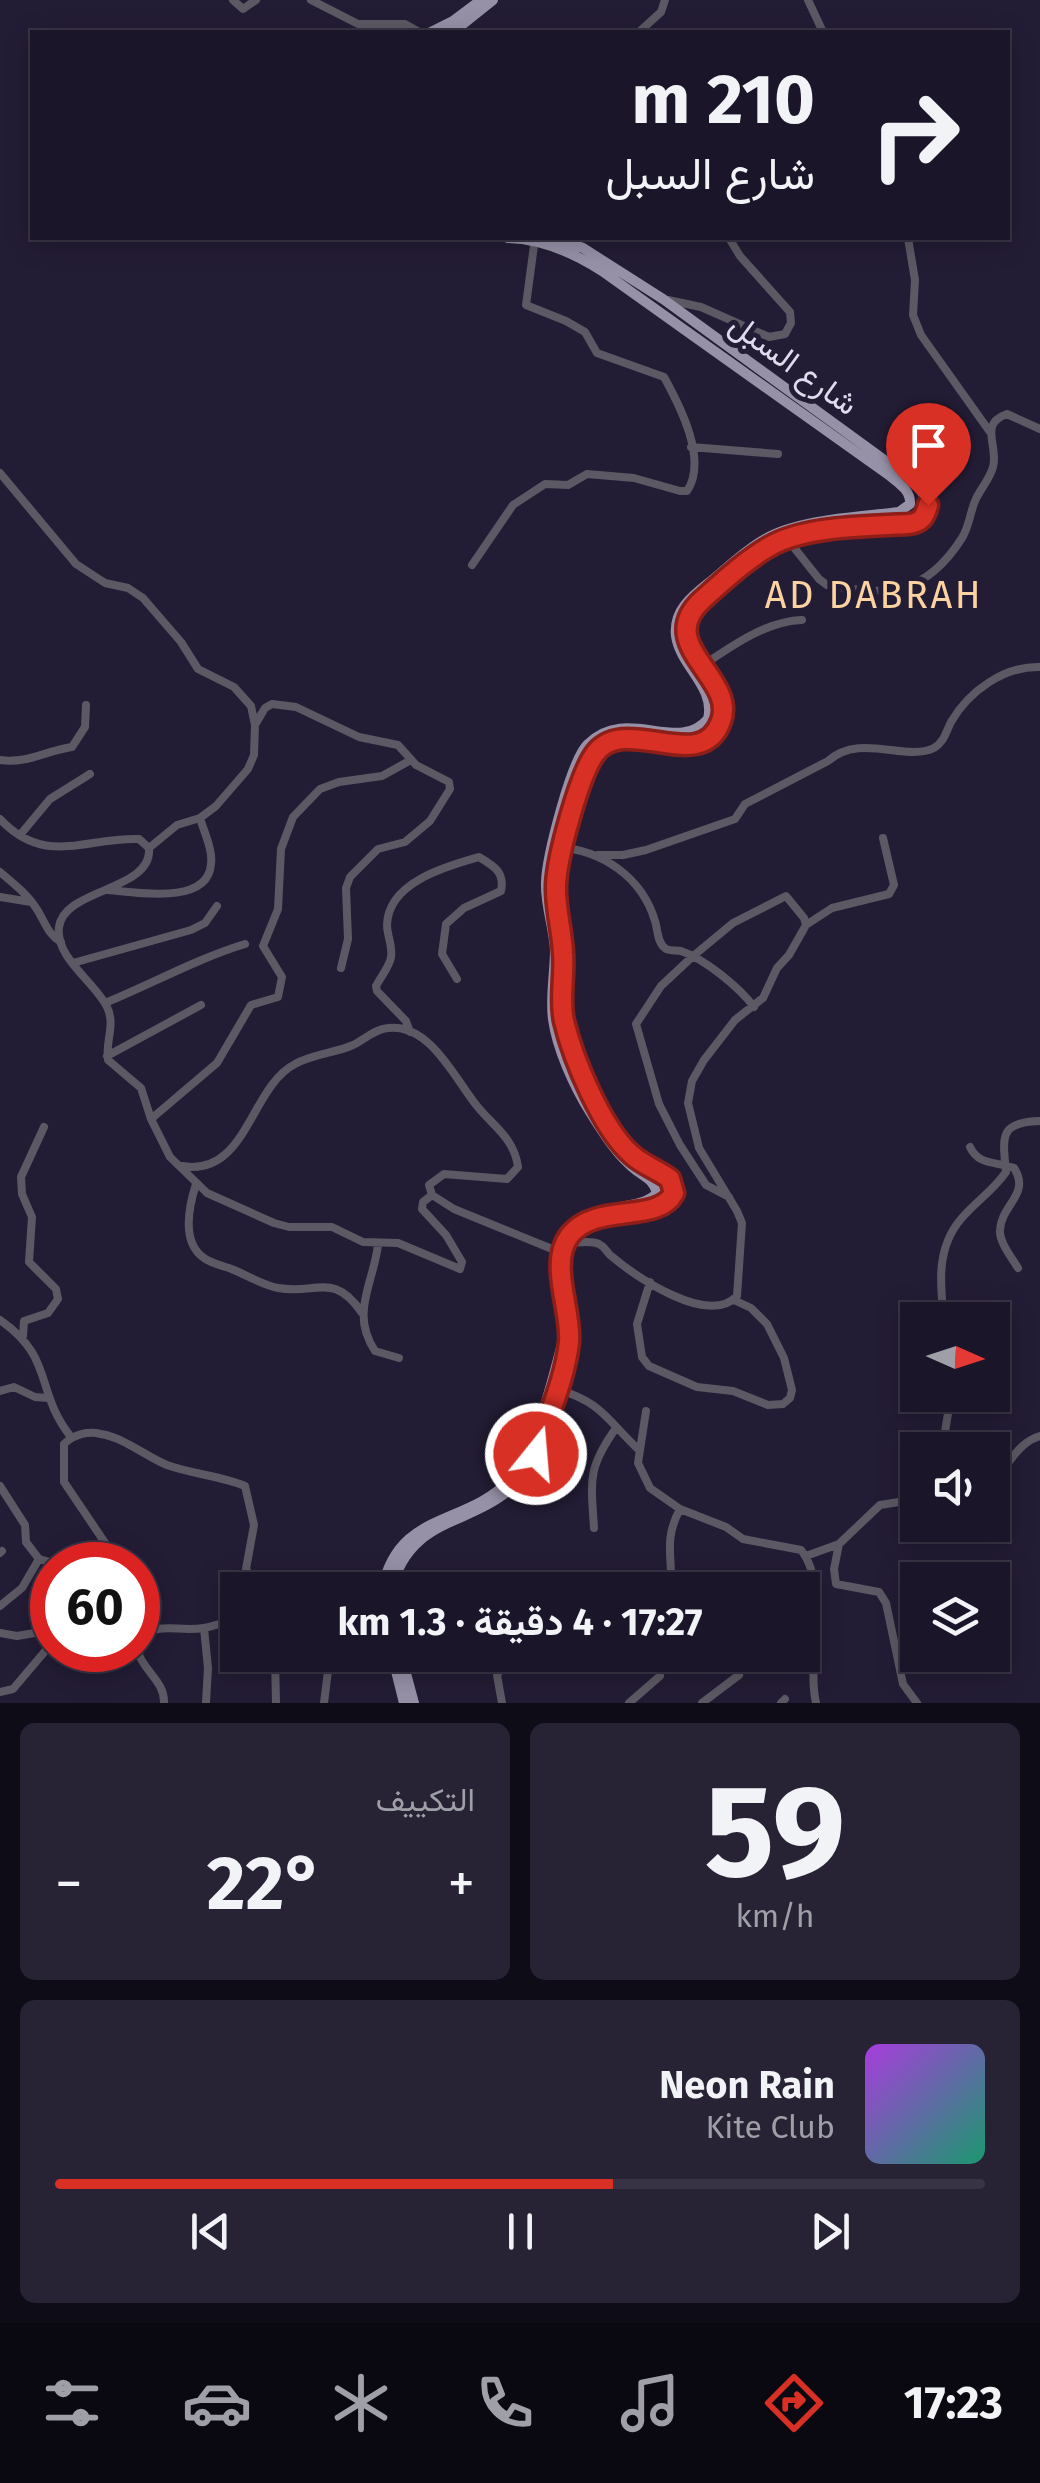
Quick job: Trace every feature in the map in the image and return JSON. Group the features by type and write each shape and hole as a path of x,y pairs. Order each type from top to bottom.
{"main road":[{"path":"434,30 481,0"},
{"path":"455,30 492,0"},
{"name":"شارع السبل","path":"538,240 577,255 602,271 890,476 903,486 910,500 899,512 756,544 690,598 680,611 678,646 708,697 708,719 696,730 680,734 629,726 599,735 584,747 574,770 558,847"},
{"name":"شارع السبل","path":"560,1246 577,1220 604,1207 648,1201 657,1192 653,1182 622,1158 588,1110 553,1020 555,948 546,882 584,772 604,744 629,738 675,745 699,744 712,735 721,722 723,709 720,696 688,641 686,626 690,614 699,602 784,535 916,523 926,512 926,496 901,471 663,299 583,248 561,240"},
{"path":"395,1572 422,1536 498,1501 520,1479 536,1454 569,1343 560,1246"},
{"path":"386,1572 404,1542 438,1519 492,1495 514,1477 528,1452 562,1344 560,1246"},
{"path":"396,1672 404,1703"},
{"path":"406,1672 414,1703"}],"street":[{"path":"233,0 243,9 256,0"},
{"path":"311,0 358,24 405,24 416,30"},
{"path":"642,30 661,12 665,0"},
{"path":"808,0 821,30"},
{"path":"472,565 513,505 544,484 568,485 587,474 634,478 664,489 687,490 693,482 692,447 678,402 660,373 597,353 585,332 566,320 526,306 535,240"},
{"path":"663,299 700,307 769,338 785,334 791,323 790,312 730,240"},
{"path":"784,535 827,585 888,593 910,588 942,563 963,537 994,463 990,432 917,327 908,240"},
{"path":"990,432 998,417 1007,414 1040,429"},
{"path":"692,447 778,454"},
{"path":"0,473 76,564 106,583 128,588 144,598 198,669 234,687 251,706 254,754 248,769 216,806 200,818 177,825 148,848"},
{"path":"702,666 752,636 791,620 802,620"},
{"path":"558,847 598,855 646,850 735,820 744,804 828,761 838,752 865,748 929,750 940,743 953,718 974,695 1001,674 1022,666 1040,666"},
{"path":"255,725 264,708 282,703 358,737 398,745 410,760 449,782 450,789 436,816 411,838 378,849 350,877 345,909 348,939 341,968"},
{"path":"0,760 29,762 43,753 72,746 84,727 86,704"},
{"path":"151,1119 206,1076 252,1005 278,996 282,977 262,946 278,910 281,849 293,817 320,789 382,776 410,760"},
{"path":"20,835 50,799 90,774"},
{"path":"106,890 167,894 198,886 208,875 212,862 200,818"},
{"path":"0,819 20,835 52,848 126,838 138,839 148,848 149,856 142,868 81,902 63,916 59,928 61,942 73,963 105,1003 112,1027 106,1044 108,1060 140,1088 170,1157 196,1184 207,1193 274,1223 332,1228 378,1245 398,1243 457,1270 462,1267 446,1235 422,1209 423,1202 432,1195"},
{"path":"181,1166 206,1165 232,1148 280,1074 292,1065 352,1045 384,1028 410,1032 440,1054 476,1105 516,1151 518,1167 507,1179 444,1174 430,1185 432,1195 454,1209 560,1246 589,1242 602,1246 668,1293 714,1306 734,1300 742,1236 737,1210 699,1148 688,1104 692,1081 720,1037 754,1007 806,924 832,908 889,894 894,885 883,838"},
{"path":"598,855 636,884 667,950 692,957 739,987 754,1007"},
{"path":"410,1032 406,1020 377,991 391,958 386,920 396,900 414,883 435,870 479,857 497,868 503,880 501,891 464,908 446,924 442,954 457,979"},
{"path":"0,872 30,902 51,936 61,942"},
{"path":"729,1197 706,1185 680,1145 658,1104 636,1024 661,986 733,924 786,896 806,924"},
{"path":"0,897 30,902"},
{"path":"73,963 191,930 205,923 217,906"},
{"path":"105,1003 200,959 245,944"},
{"path":"107,1056 201,1005"},
{"path":"942,1302 939,1275 944,1254 959,1220 996,1187 1006,1172 1003,1139 1008,1128 1021,1121 1040,1120"},
{"path":"23,1336 24,1321 48,1313 58,1299 56,1288 30,1262 32,1216 21,1186 23,1170 44,1126"},
{"path":"970,1147 975,1157 1014,1168 1020,1178 1020,1190 1000,1226 1000,1234 1018,1268"},
{"path":"196,1184 188,1223 202,1258 277,1288 338,1289 354,1300 362,1313"},
{"path":"378,1245 362,1313 363,1328 375,1351 399,1358"},
{"path":"650,1282 637,1324 642,1356 650,1366 697,1387 783,1404 792,1390 784,1358 767,1324 751,1308 734,1300"},
{"path":"0,1320 23,1336 43,1368 48,1398 71,1438"},
{"path":"0,1391 14,1387 35,1397 48,1398"},
{"path":"556,1389 598,1406 639,1450"},
{"path":"646,1411 638,1462 650,1488 680,1508 726,1527 743,1539 801,1550 810,1572"},
{"path":"594,1528 591,1474 616,1428"},
{"path":"104,1542 64,1482 64,1444 88,1432 106,1434 166,1464 245,1486 254,1525 247,1572"},
{"path":"1010,1459 1028,1439 1040,1436"},
{"path":"0,1486 25,1525 30,1547"},
{"path":"806,1556 838,1544 880,1505 900,1502"},
{"path":"671,1572 668,1555 680,1508"},
{"path":"838,1544 836,1584 879,1592 886,1603 903,1684 918,1703"},
{"path":"0,1606 22,1588 30,1573"},
{"path":"160,1629 204,1628 220,1623"},
{"path":"204,1628 206,1703"},
{"path":"0,1633 30,1634"},
{"path":"0,1692 13,1689 30,1669"},
{"path":"148,1672 162,1687 164,1703"},
{"path":"275,1672 276,1703"},
{"path":"324,1703 328,1672"},
{"path":"499,1672 502,1703"},
{"path":"812,1672 816,1703"},
{"path":"702,1703 738,1675"},
{"path":"629,1703 660,1676"},
{"path":"13,1689 18,1703"},
{"path":"713,1694 720,1703"}],"district":[{"name":"AD DABRAH","path":"874,595"}],"route":[{"path":"536,1454 569,1343 562,1269 564,1244 572,1232 592,1218 658,1208 669,1202 674,1193 670,1179 630,1154 598,1107 574,1057 563,1016 564,952 556,884 584,772 596,752 614,739 675,745 699,744 712,735 721,722 720,696 688,641 686,626 699,602 762,552 795,537 874,524 916,523 928,505"}]}
